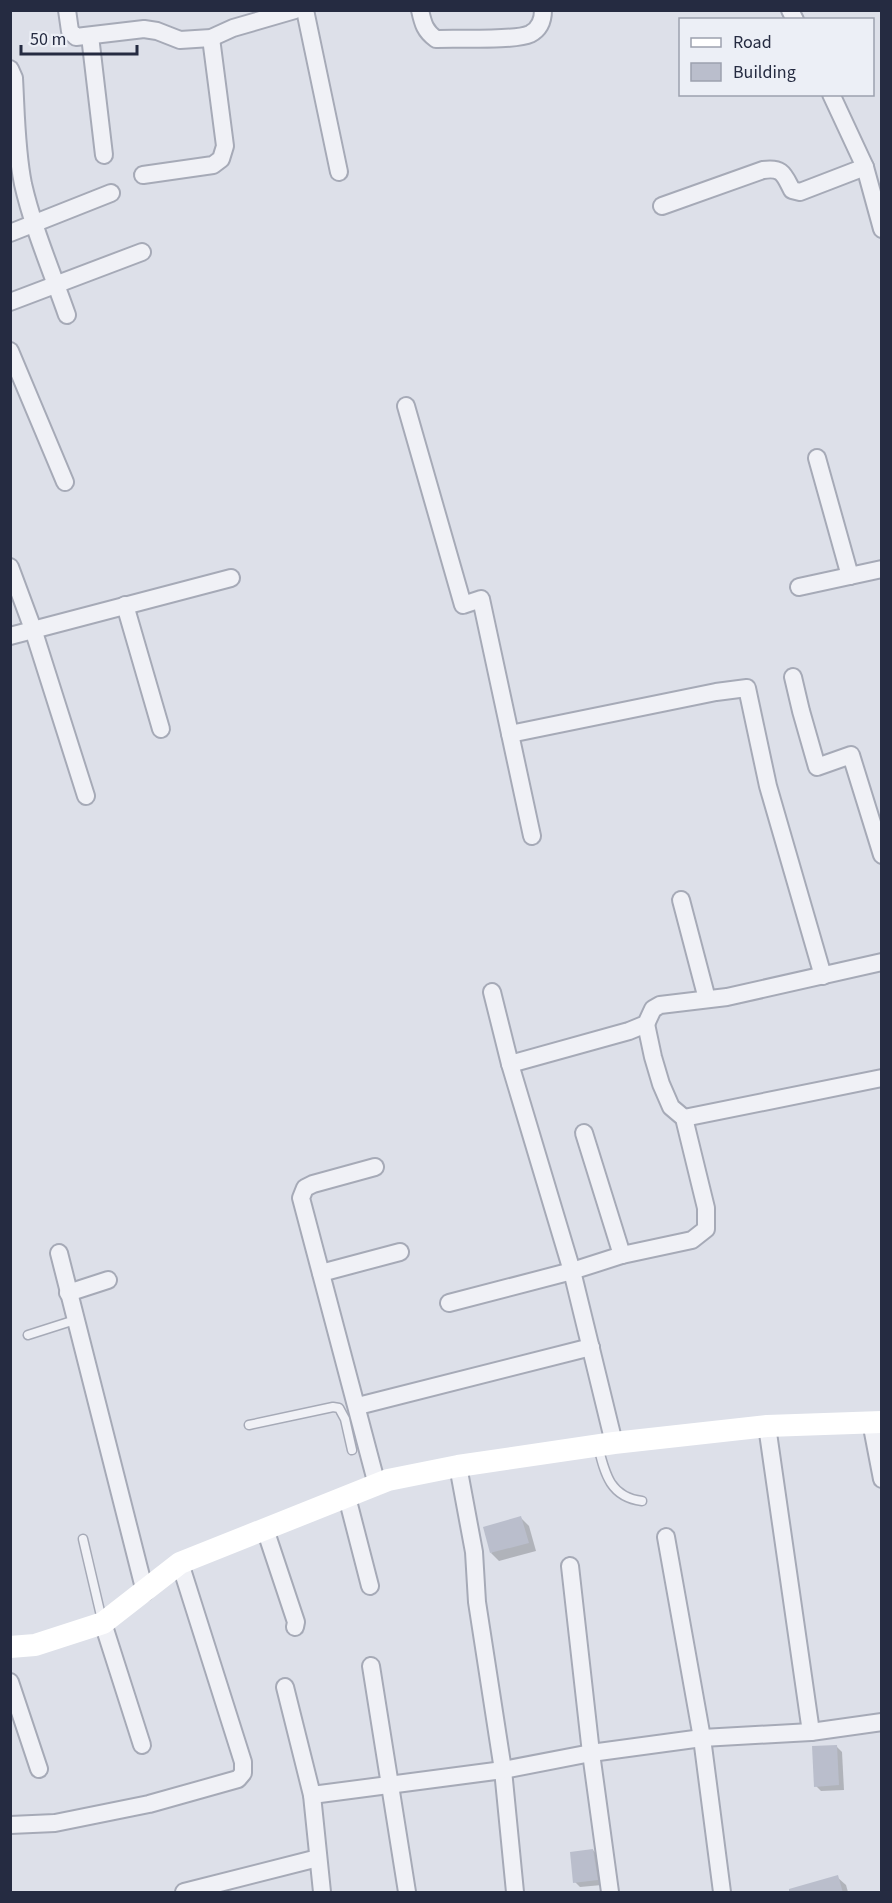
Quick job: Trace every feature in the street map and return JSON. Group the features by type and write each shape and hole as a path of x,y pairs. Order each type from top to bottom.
{"street":[{"path":"67,10 72,34 76,37 144,28 180,40 211,38 233,28 294,10"},
{"path":"305,10 339,172"},
{"path":"420,10 423,26 436,39 529,35 537,29 543,19 543,10"},
{"path":"90,36 104,155"},
{"path":"143,175 213,165 221,159 225,146 211,38"},
{"path":"10,69 14,78 24,187 67,315"},
{"path":"832,96 864,167 882,229"},
{"path":"662,206 764,170 778,169 783,173 792,190 800,192 864,167"},
{"path":"10,233 111,192"},
{"path":"10,302 142,252"},
{"path":"10,351 65,482"},
{"path":"406,406 463,605 481,599 532,836"},
{"path":"817,458 849,576"},
{"path":"10,567 33,629 86,796"},
{"path":"799,587 882,569"},
{"path":"10,636 231,578"},
{"path":"125,605 161,729"},
{"path":"793,677 817,766 851,755 880,847"},
{"path":"510,735 747,687 768,786 823,976"},
{"path":"681,900 707,999"},
{"path":"449,1303 572,1271 622,1255 692,1240 706,1230 706,1208 684,1118 671,1107 653,1057 646,1024 653,1009 660,1005 727,997 882,962"},
{"path":"492,992 510,1064 572,1271 591,1347 606,1444"},
{"path":"510,1064 601,1040 646,1024"},
{"path":"684,1118 882,1078"},
{"path":"584,1133 622,1255"},
{"path":"375,1167 313,1184 305,1188 302,1198 354,1413 377,1485"},
{"path":"321,1273 400,1252"},
{"path":"58,1253 145,1592"},
{"path":"68,1293 108,1280"},
{"path":"354,1413 591,1347"},
{"path":"10,1647 35,1645 103,1623 180,1563 388,1480 458,1466 606,1444 767,1426 876,1422 882,1479"},
{"path":"767,1426 811,1732"},
{"path":"458,1466 474,1552 477,1602 503,1770 515,1893"},
{"path":"347,1497 370,1586"},
{"path":"266,1529 296,1627"},
{"path":"666,1536 702,1738 722,1893"},
{"path":"10,1825 55,1823 149,1804 238,1779 243,1773 243,1762 180,1563"},
{"path":"570,1566 591,1753 610,1893"},
{"path":"103,1623 142,1745"},
{"path":"371,1666 407,1893"},
{"path":"10,1682 39,1769"},
{"path":"285,1687 312,1795 322,1893"},
{"path":"312,1795 503,1770 591,1753 702,1738 811,1732 882,1722"},
{"path":"184,1893 318,1858"}],"lane":[{"path":"28,1335 75,1320"},
{"path":"249,1425 333,1407 339,1408 354,1413 352,1450"},
{"path":"606,1444 607,1478 616,1490 630,1499 642,1501"},
{"path":"83,1539 103,1623"}],"building":[{"path":"521,1516 529,1543 490,1553 483,1527"},
{"path":"837,1745 839,1785 814,1787 812,1746"},
{"path":"593,1849 598,1880 573,1883 570,1852"},
{"path":"838,1875 843,1893 789,1893 789,1889"}]}
